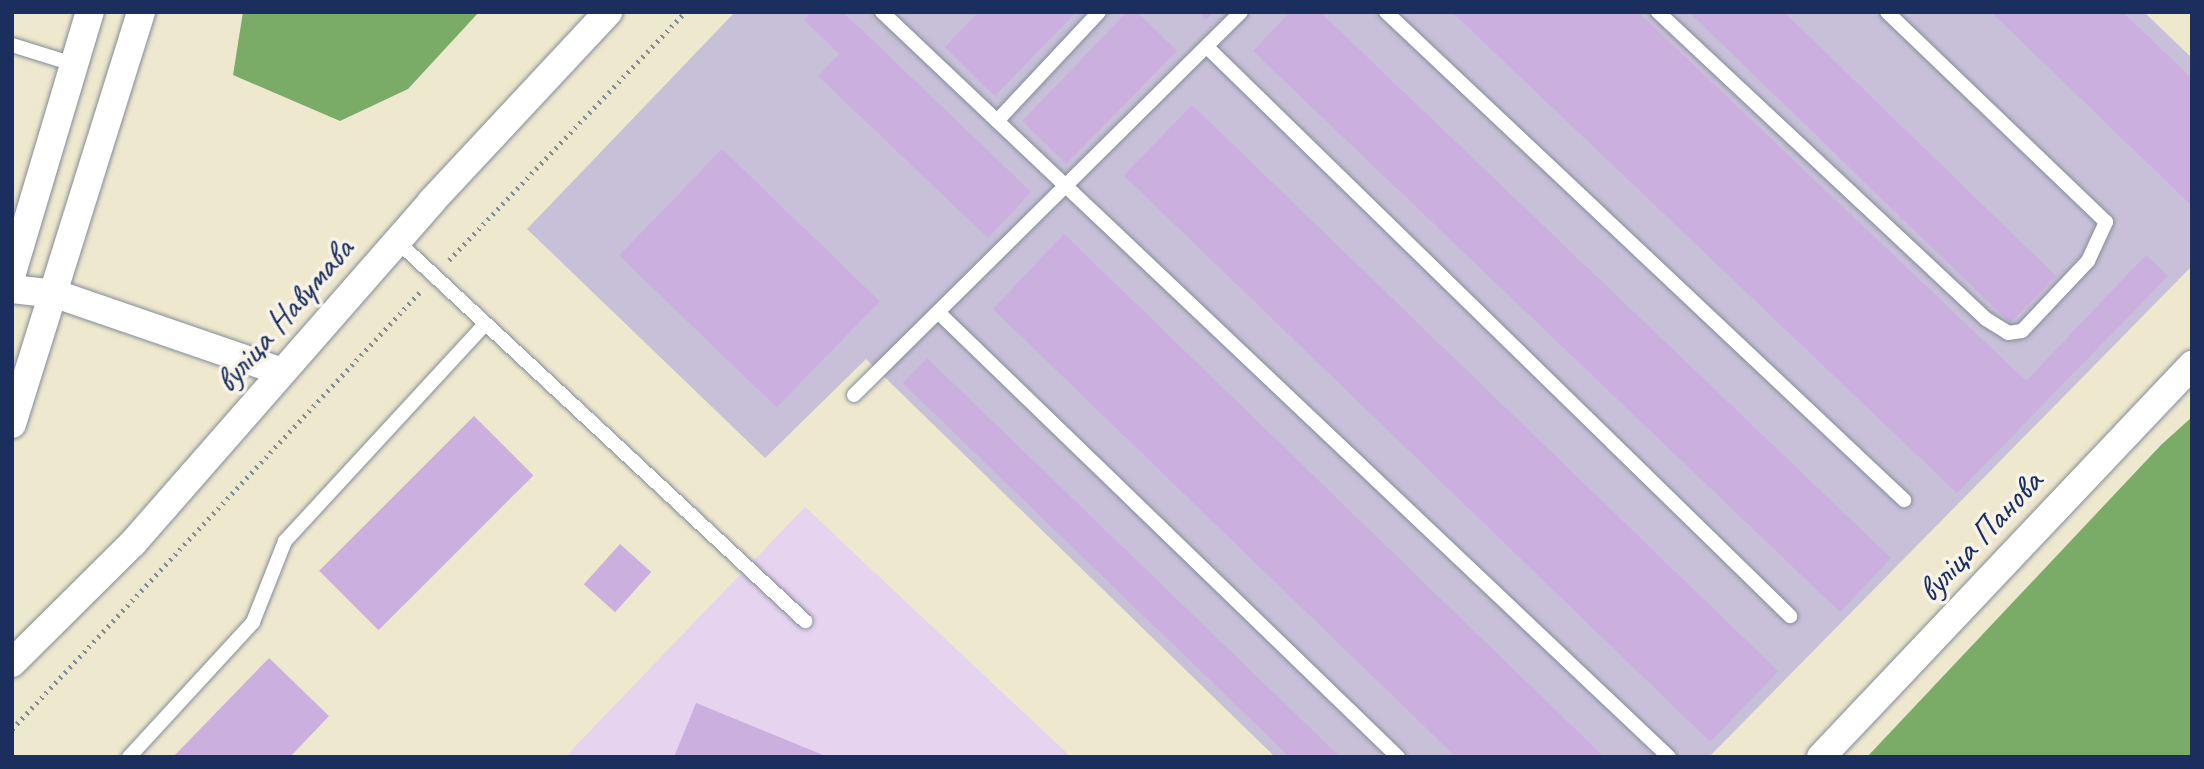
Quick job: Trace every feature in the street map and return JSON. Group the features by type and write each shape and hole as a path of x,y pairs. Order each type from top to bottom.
{"street":[{"path":"12,273 90,12"},
{"path":"12,424 55,294 141,12"},
{"name":"вуліца Навумава","path":"12,663 132,543 397,241 608,12"},
{"path":"12,289 55,294 282,372"},
{"name":"вуліца Панова","path":"1821,757 2192,365"}],"lane":[{"path":"882,12 1669,757"},
{"path":"997,121 1099,12"},
{"path":"854,395 1241,12"},
{"path":"1386,12 1904,500"},
{"path":"1658,12 1986,319 2008,333 2022,331 2088,261 2106,222 1887,12"},
{"path":"12,45 73,64"},
{"path":"1207,47 1790,616"},
{"path":"397,241 804,621"},
{"path":"939,313 1398,757"},
{"path":"129,757 253,622 285,541 485,324"}],"path":[{"path":"12,729 685,12"}],"shaded area":[{"path":"735,12 2144,12 2192,58 2192,266 1709,757 1275,757 866,359 765,458 527,229"},
{"path":"805,507 1071,757 565,757"}],"green space":[{"path":"243,12 479,12 408,89 340,121 233,75"},
{"path":"2192,417 2192,757 1867,757 2161,445"}],"building":[{"path":"811,12 843,12 1031,192 988,238 818,76 839,54 804,20"},
{"path":"979,12 1076,12 995,96 945,47"},
{"path":"1127,12 1137,12 1177,51 1066,164 1022,121"},
{"path":"1198,12 1213,12 1206,20"},
{"path":"1290,12 1320,12 1891,558 1840,612 1253,51"},
{"path":"1452,12 1638,12 2026,381 2146,255 2168,276 1957,493"},
{"path":"1689,12 1784,12 2056,276 2010,323"},
{"path":"1991,12 2123,12 2192,79 2192,206"},
{"path":"1192,105 1778,671 1710,742 1124,175"},
{"path":"722,149 880,301 777,408 619,255"},
{"path":"1064,234 1604,757 1456,757 993,309"},
{"path":"927,358 1340,757 1290,757 903,383"},
{"path":"474,416 533,475 379,630 319,571"},
{"path":"620,544 651,572 615,612 584,584"},
{"path":"269,658 329,716 290,757 173,757"},
{"path":"696,703 828,757 674,757"}]}
